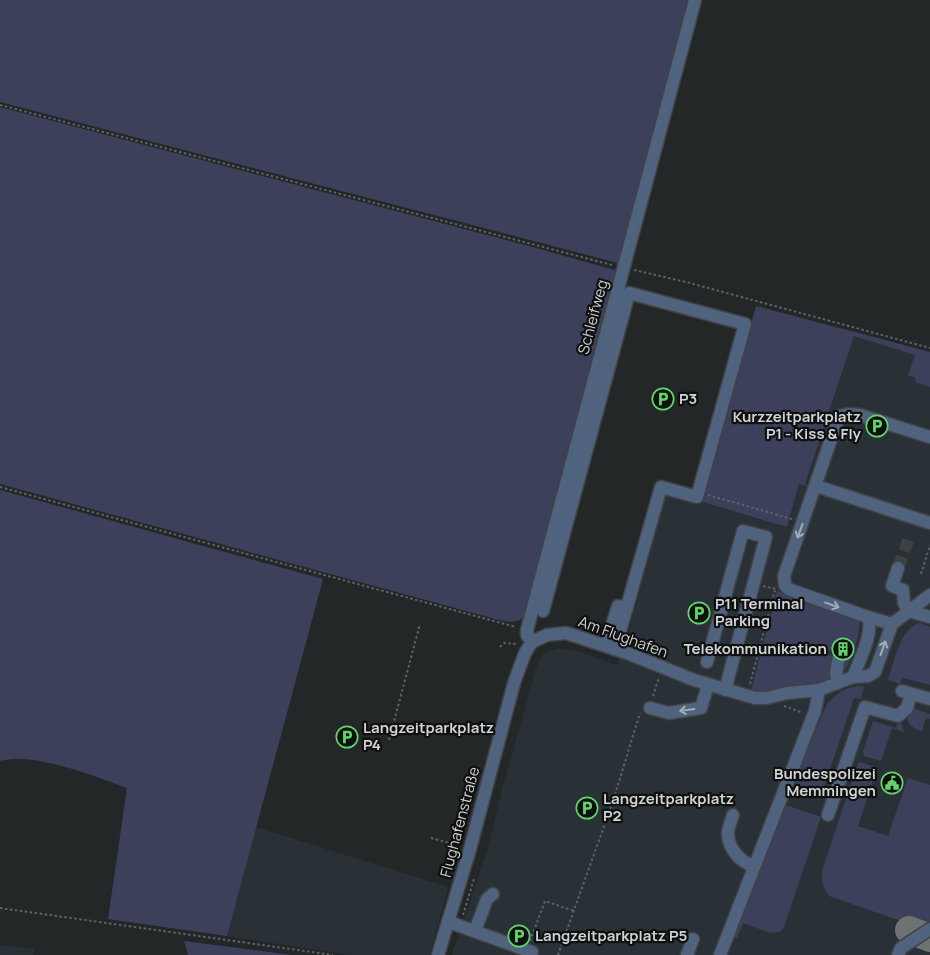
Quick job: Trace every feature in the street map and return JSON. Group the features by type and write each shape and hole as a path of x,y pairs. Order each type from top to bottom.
{"street":[{"name":"Schleifweg","path":"526,638 695,0"},
{"path":"543,611 629,293 745,324 697,497 661,487 611,647"},
{"path":"930,437 860,415 848,414 839,416 784,576 785,585 788,589 892,624 930,595"},
{"path":"816,486 930,523"},
{"path":"707,662 743,531 766,537 725,690"},
{"path":"898,568 892,586 902,590 904,603 908,611 930,617"},
{"path":"852,676 868,634 870,624 868,617"},
{"name":"Am Flughafen","path":"526,638 566,633 611,647 708,685 762,698 819,690 852,676 868,676 874,672 892,624"},
{"name":"Flughafenstraße","path":"438,955 470,849 514,683 524,653 526,638"},
{"path":"838,682 836,673 840,657"},
{"path":"646,707 669,713 701,708 708,685"},
{"path":"720,955 815,712 819,690"},
{"path":"828,815 865,707 898,716 907,708 907,692 930,699"},
{"path":"733,815 728,834 734,853 747,864 754,866"},
{"path":"476,931 488,899 493,894"},
{"path":"449,922 529,952"},
{"path":"898,955 901,948 930,929"},
{"path":"687,955 693,939"}],"path":[{"path":"0,105 624,268 686,282 930,348"},
{"path":"0,487 526,638"},
{"path":"699,492 795,520"},
{"path":"920,574 930,545"},
{"path":"748,692 776,589"},
{"path":"389,740 420,624"},
{"path":"500,647 504,643 517,645 526,638"},
{"path":"558,955 646,707 662,668"},
{"path":"431,838 460,846"},
{"path":"529,952 545,901 574,912"},
{"path":"0,908 333,955"}],"shaded area":[{"path":"0,0 691,0 621,262 618,263 0,102"},
{"path":"0,107 615,270 617,274 524,617 511,622 497,620 0,484"},
{"path":"756,306 930,352 930,387 915,382 916,378 908,375 915,355 854,336 805,484 811,487 799,484 787,527 702,502"},
{"path":"842,328 930,352 930,955 452,955 487,851 538,662 546,652 558,648 574,650 617,665 626,642 666,492 787,527"},
{"path":"0,490 323,579 227,936 108,919 127,788 47,762 14,759 0,761"},
{"path":"777,591 859,619 859,633 854,649 848,665 840,676 844,661 848,659 849,655 846,654 849,646 840,642 836,652 830,650 828,653 834,658 833,678 792,690 751,691"},
{"path":"920,623 930,627 930,685 903,678 900,684 888,680 903,638 907,631"},
{"path":"858,686 864,687 861,699 854,698 821,796 815,798 808,796 793,787 793,785 826,706 840,692"},
{"path":"913,708 930,714 930,719 926,718 922,731 908,722 908,716"},
{"path":"899,720 904,732 892,728 881,761 864,756 863,751 873,721 896,728"},
{"path":"861,762 877,768 858,826 888,836 908,778 930,785 930,923 921,928 829,896 825,890 822,871 858,763"},
{"path":"785,806 821,817 784,927 780,932 770,933 743,923 737,938 733,937"},
{"path":"256,827 448,887 430,955 351,955 227,936"},
{"path":"184,941 292,955 188,955"},
{"path":"0,945 34,949 33,955 0,955"}],"taxiway":[{"path":"909,930 930,938"}],"tunnel":[{"path":"898,568 909,538"}],"place":[{"name":"P3","path":"663,399"},
{"name":"Kurzzeitparkplatz P1 - Kiss & Fly","path":"877,426"},
{"name":"P11 Terminal Parking","path":"699,613"},
{"name":"Telekommunikation","path":"843,649"},
{"name":"Langzeitparkplatz P4","path":"347,737"},
{"name":"Bundespolizei Memmingen","path":"892,783"},
{"name":"Langzeitparkplatz P2","path":"587,808"},
{"name":"Langzeitparkplatz P5","path":"519,936"}]}
